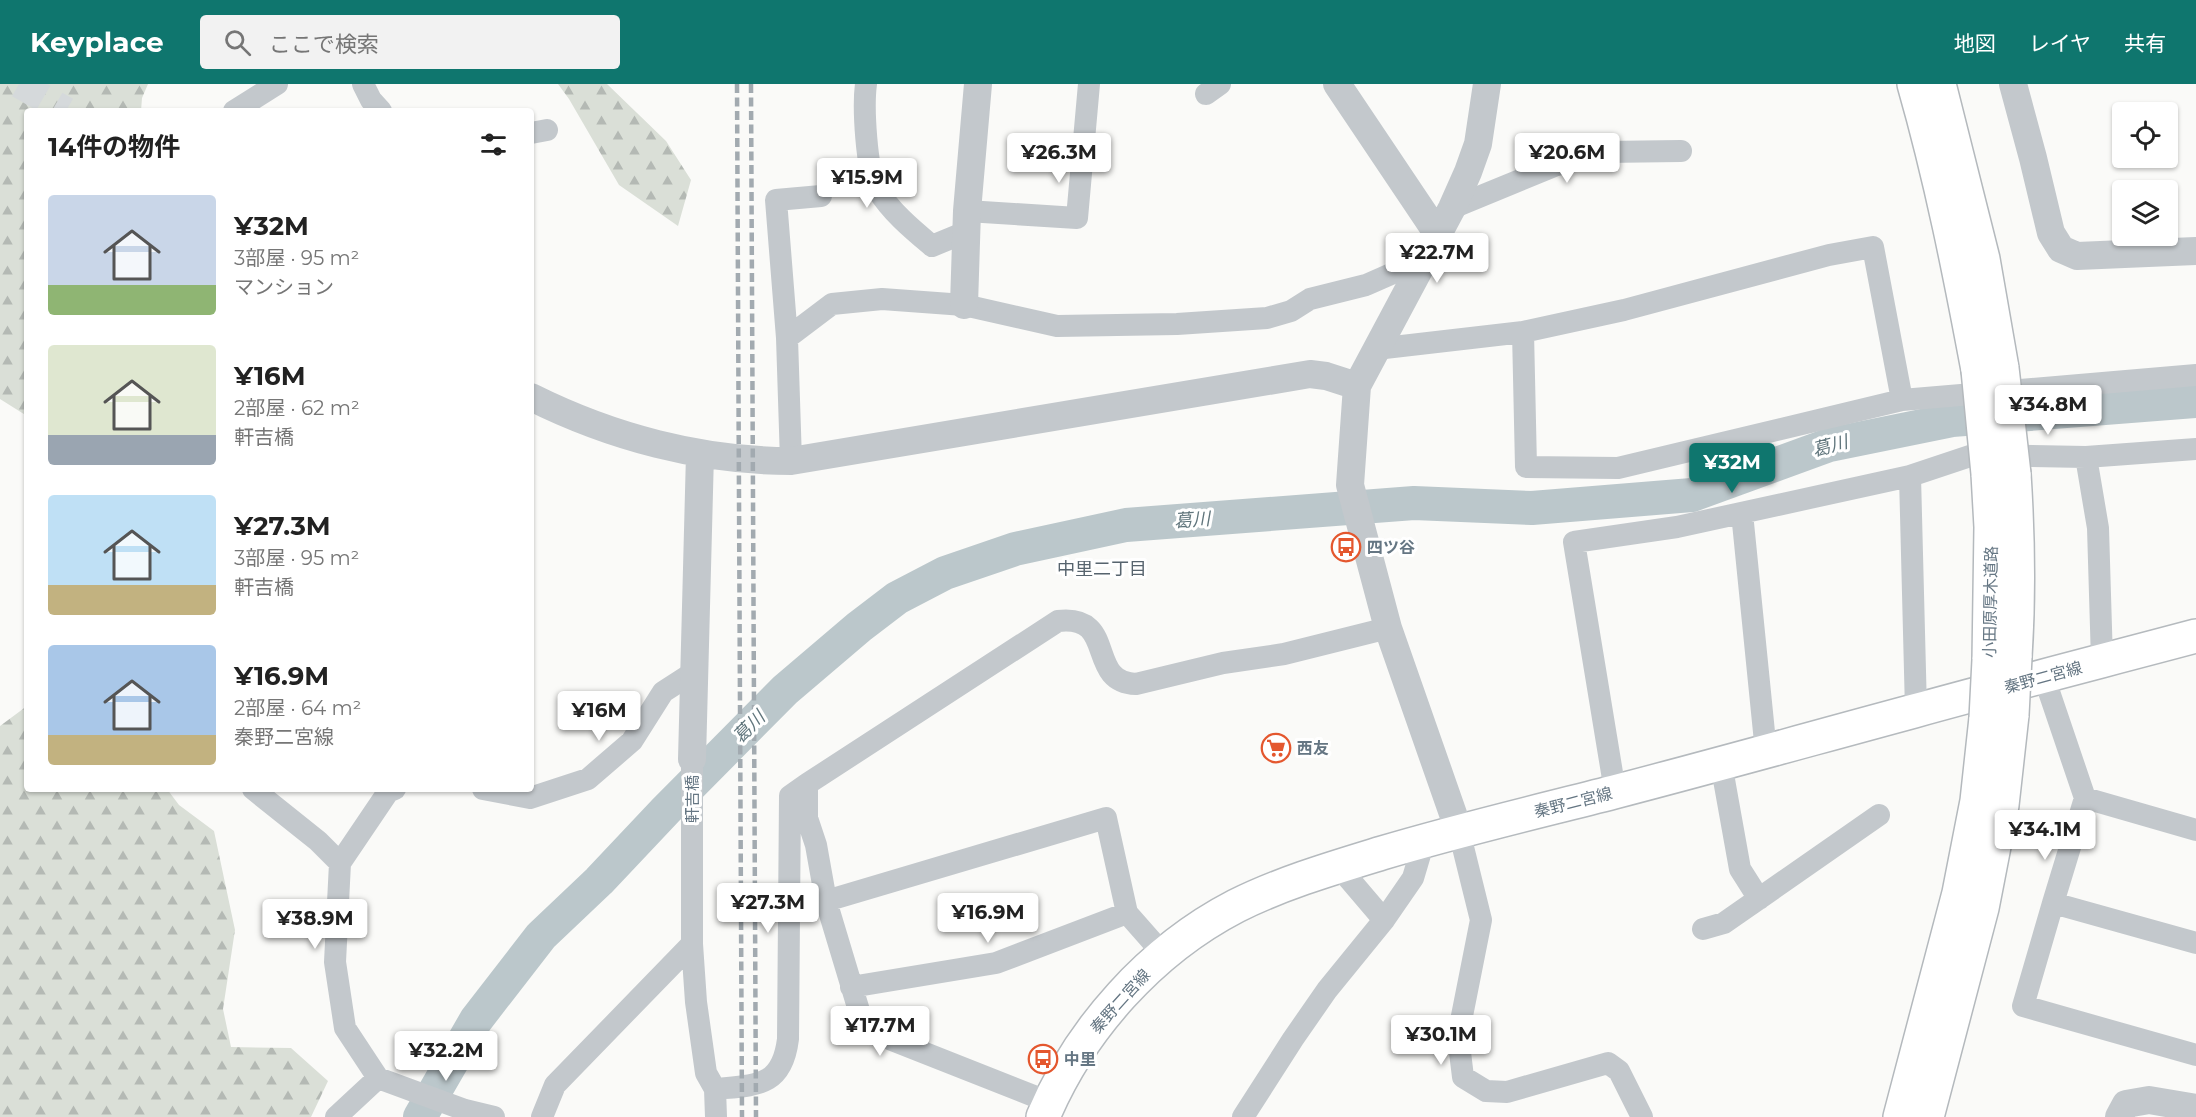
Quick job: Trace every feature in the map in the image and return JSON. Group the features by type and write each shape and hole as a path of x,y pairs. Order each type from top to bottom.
{"main road":[{"name":"小田原厚木道路","path":"1914,84 1960,270 1990,369"},
{"name":"小田原厚木道路","path":"1928,1117 1982,908 2002,805 1999,716 2002,658 1991,527 2001,474 1990,369 1983,259 1938,84"},
{"name":"秦野二宮線","path":"1046,1109 1085,1041 1109,1008 1164,955 1193,933 1235,907 1294,882 1338,866 1459,831 1721,764 2196,636"},
{"name":"小田原厚木道路","path":"1900,1117 1959,893 1977,801 1999,716"}],"street":[{"path":"239,108 277,84"},
{"path":"363,84 371,100 378,108"},
{"path":"866,84 864,99 869,158 876,188 905,224 932,246 967,222 1077,218 1089,84"},
{"path":"964,306 967,222 978,84"},
{"path":"1337,84 1437,232"},
{"path":"1487,84 1478,144 1468,172 1452,208 1437,232 1357,386 1350,485 1388,628 1459,831 1481,920 1458,1036 1463,1077 1486,1091 1507,1092 1608,1063 1619,1071 1642,1117"},
{"path":"2013,84 2051,232 2061,249 2077,256 2196,251"},
{"path":"1452,208 1554,166 1604,152 1681,151"},
{"path":"790,461 787,338 776,200 821,196"},
{"path":"1376,349 1523,333 1624,310 1829,255 1873,247 1902,400"},
{"path":"787,338 832,304 882,299 964,306 1057,326 1226,323 1267,318 1291,311 1310,299 1366,285 1423,260"},
{"path":"1523,333 1526,466 1618,468 1902,400 2196,375"},
{"path":"534,398 583,421 653,443 700,454 759,461 790,461 1310,374 1326,376 1357,386"},
{"path":"1615,792 1574,542 1677,527 1742,513 1910,476 1973,455 2086,457 2196,449"},
{"path":"692,759 700,454"},
{"path":"2086,457 2098,528 2102,662"},
{"path":"1910,476 1916,710"},
{"path":"1742,513 1766,752"},
{"path":"715,1089 764,1082 780,1070 786,1054 790,796 807,784 1058,621 1070,620 1085,626 1094,633 1110,673 1115,680 1124,684 1136,684 1223,663 1284,654 1388,628"},
{"path":"499,792 530,798 588,778 632,741 663,692 694,672"},
{"path":"2044,677 2085,798 2023,1006 2196,1055"},
{"name":"軒吉橋","path":"692,759 692,944 696,1002 706,1073 715,1089 716,1117"},
{"path":"1721,764 1740,869 1759,899"},
{"path":"807,784 807,818 816,844 826,901 863,1024 882,1035 1046,1109"},
{"path":"257,792 318,841 340,863"},
{"path":"388,792 340,863 335,962 345,1028 378,1078 465,1110 494,1117"},
{"path":"2085,798 2196,830"},
{"path":"1703,929 1724,923 1879,815"},
{"path":"826,901 1106,818 1127,913 1164,955"},
{"path":"1243,1117 1327,990 1384,920 1413,878 1424,841"},
{"path":"1338,866 1384,920"},
{"path":"2053,903 2196,943"},
{"path":"851,987 996,963 1127,913"},
{"path":"542,1117 555,1085 692,944"},
{"path":"336,1117 378,1078"},
{"path":"2119,1117 2126,1104 2149,1100 2196,1108"}],"green space":[{"path":"0,84 148,84 142,98 141,108 24,108 24,414 0,399"},
{"path":"558,84 607,84 666,141 691,180 678,226 619,185"},
{"path":"24,708 24,792 169,792 179,805 214,831 235,930 223,1009 231,1047 291,1048 328,1081 311,1117 0,1117 0,726"}],"waterway":[{"name":"葛川","path":"420,1117 476,1020 541,936 599,881 785,690 897,598 945,573 1015,549 1126,525 1414,503 1532,508 1692,495 1829,445 1952,420 2196,401"}],"tunnel":[{"path":"19,84 61,108"}],"railway":[{"path":"737,84 742,1117"},
{"path":"751,84 756,1117"}],"place":[{"name":"四ツ谷","path":"1346,547"},
{"name":"西友","path":"1276,748"},
{"name":"中里","path":"1043,1059"}],"district":[{"name":"中里二丁目","path":"1102,569"}]}
